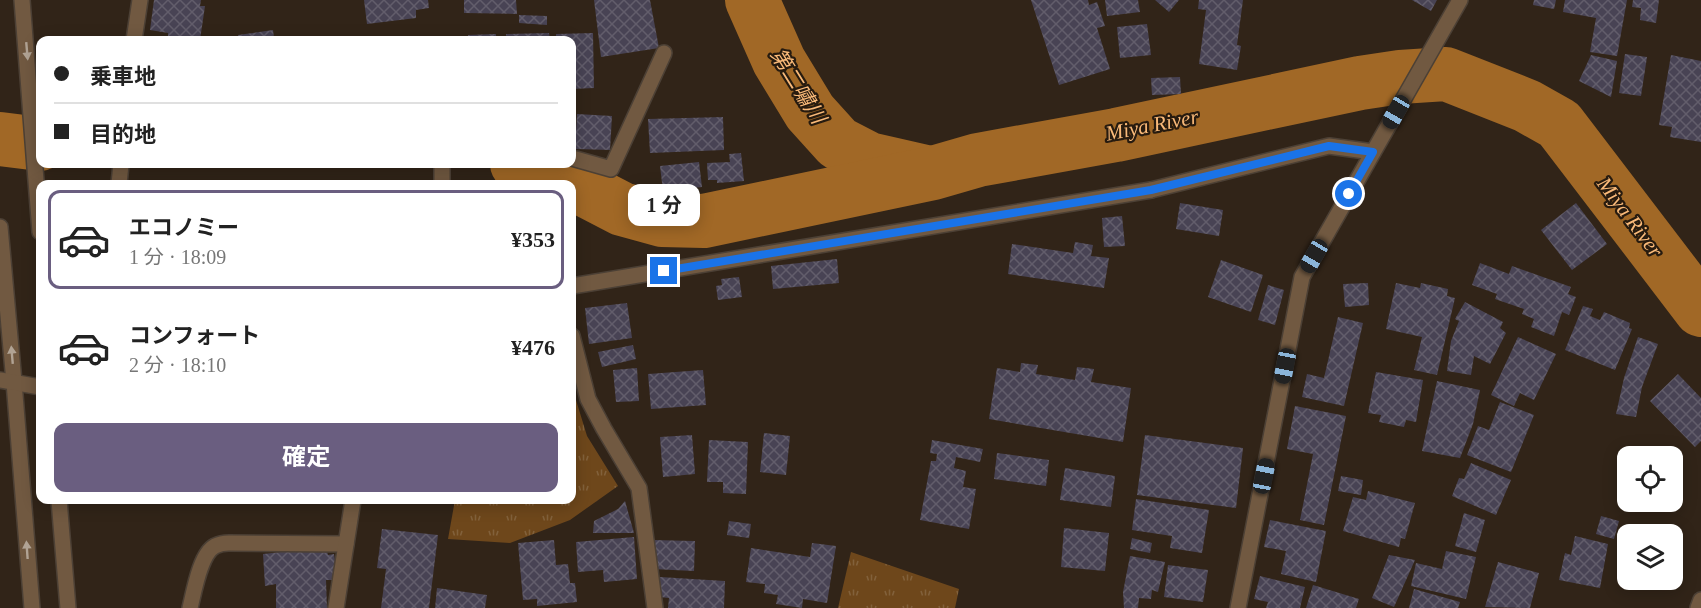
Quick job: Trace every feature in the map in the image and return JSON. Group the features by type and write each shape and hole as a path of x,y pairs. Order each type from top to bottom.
{"street":[{"path":"22,0 36,167"},
{"path":"135,36 140,0"},
{"path":"1238,608 1302,277 1460,0"},
{"path":"576,159 611,169 664,53"},
{"path":"576,285 1151,190 1329,146 1373,152"},
{"path":"0,227 7,381 32,608"},
{"path":"576,352 588,399 639,489 655,608"},
{"path":"7,381 36,386"},
{"path":"59,504 68,608"},
{"path":"336,608 352,504"},
{"path":"190,608 208,552 216,545 229,543 346,544"},
{"path":"1698,608 1701,600"}],"green space":[{"path":"576,400 587,436 618,486 570,520 510,543 448,539 454,504 576,504"},
{"path":"851,552 959,589 955,608 838,608"}],"building":[{"path":"154,0 201,0 200,6 205,6 201,36 168,36 168,33 150,30"},
{"path":"364,0 428,0 429,8 416,10 416,18 367,24"},
{"path":"464,0 516,0 517,14 464,13"},
{"path":"594,0 650,0 659,48 601,57"},
{"path":"1031,0 1088,0 1089,5 1097,2 1105,26 1097,28 1110,69 1059,85"},
{"path":"1105,0 1138,0 1140,12 1107,16"},
{"path":"1155,0 1179,0 1169,12"},
{"path":"1199,0 1243,0 1237,45 1241,46 1237,70 1199,64 1206,10 1198,9"},
{"path":"1412,0 1437,0 1431,11"},
{"path":"1534,0 1556,0 1554,9 1533,5"},
{"path":"1565,0 1627,0 1617,56 1590,52 1596,18 1563,12"},
{"path":"1633,0 1659,0 1656,23 1640,20 1641,8 1632,7"},
{"path":"519,15 547,16 547,25 519,23"},
{"path":"1147,24 1151,55 1120,58 1117,27"},
{"path":"273,30 274,36 238,36"},
{"path":"549,33 549,36 506,36 506,34"},
{"path":"593,33 594,88 576,89 576,36 556,36 556,34"},
{"path":"496,34 496,36 468,36"},
{"path":"1625,54 1647,57 1641,96 1619,93"},
{"path":"1591,55 1617,61 1611,97 1579,81"},
{"path":"1671,55 1701,61 1701,142 1670,137 1672,127 1659,125"},
{"path":"1180,77 1181,94 1152,95 1151,78"},
{"path":"577,114 612,116 610,150 576,149"},
{"path":"723,117 724,150 650,153 648,119"},
{"path":"741,153 744,181 717,183 717,180 708,180 707,163 730,162 729,154"},
{"path":"699,162 702,187 663,191 660,166"},
{"path":"1180,203 1223,210 1219,236 1176,229"},
{"path":"1576,203 1607,244 1572,270 1541,230"},
{"path":"1122,216 1125,246 1104,247 1102,218"},
{"path":"1075,242 1093,245 1091,256 1109,258 1104,288 1008,274 1012,244 1073,253"},
{"path":"837,259 839,283 773,289 771,266"},
{"path":"1221,260 1263,275 1251,312 1208,297"},
{"path":"1480,263 1509,274 1512,266 1571,287 1568,294 1576,297 1569,315 1562,312 1554,336 1531,327 1534,319 1522,314 1524,309 1495,299 1497,294 1472,285"},
{"path":"739,277 742,297 718,300 716,286 722,285 721,279"},
{"path":"1368,283 1369,305 1345,307 1343,284"},
{"path":"1396,283 1420,288 1421,283 1448,289 1447,296 1455,298 1437,375 1414,370 1422,337 1386,329"},
{"path":"1268,285 1284,290 1275,325 1258,320"},
{"path":"1465,302 1503,322 1500,328 1506,333 1490,364 1474,356 1471,375 1447,371 1451,341 1459,321 1455,319"},
{"path":"627,303 632,338 589,344 585,308"},
{"path":"1583,306 1593,309 1590,316 1600,320 1604,312 1630,323 1629,328 1632,329 1615,370 1565,350"},
{"path":"1338,317 1363,323 1344,406 1302,397 1307,374 1324,378"},
{"path":"1518,337 1556,354 1534,400 1520,393 1514,406 1491,395"},
{"path":"1638,337 1658,344 1642,387 1636,417 1616,414 1624,378"},
{"path":"633,345 636,359 602,367 598,352"},
{"path":"1021,363 1038,365 1036,374 1075,380 1077,367 1094,369 1091,382 1131,388 1123,442 989,419 997,368 1020,372"},
{"path":"637,368 639,401 616,402 613,370"},
{"path":"703,370 706,405 651,409 648,374"},
{"path":"1376,372 1423,380 1416,422 1406,420 1404,427 1379,422 1381,415 1368,413"},
{"path":"1678,374 1701,398 1701,441 1695,447 1650,401"},
{"path":"1437,381 1480,390 1473,424 1460,458 1422,451"},
{"path":"1500,402 1534,415 1511,472 1467,455 1478,426 1489,430"},
{"path":"1295,406 1346,416 1324,525 1300,520 1313,454 1287,449"},
{"path":"764,433 790,436 786,475 760,472"},
{"path":"692,435 695,474 663,477 660,437"},
{"path":"1145,435 1243,448 1236,508 1137,495"},
{"path":"709,440 748,442 746,494 723,493 723,482 707,482"},
{"path":"932,440 983,449 980,462 956,457 954,468 966,471 963,487 976,489 969,529 920,520 931,461 936,461 937,454 930,453"},
{"path":"997,453 1049,460 1046,486 994,479"},
{"path":"1471,463 1511,480 1496,515 1452,496 1459,478 1464,479"},
{"path":"1065,468 1115,476 1111,507 1060,500"},
{"path":"1341,476 1363,480 1361,495 1338,491"},
{"path":"1368,491 1415,503 1405,539 1401,538 1399,547 1343,531 1353,497 1366,500"},
{"path":"1136,499 1209,510 1202,553 1170,548 1172,536 1132,530"},
{"path":"625,501 634,533 593,533 594,521 618,509"},
{"path":"1464,513 1485,520 1476,552 1455,546"},
{"path":"1601,516 1619,521 1614,539 1596,534"},
{"path":"1270,520 1326,531 1316,582 1281,574 1286,551 1264,547"},
{"path":"729,521 751,524 749,538 727,535"},
{"path":"1064,528 1109,533 1105,571 1061,567"},
{"path":"382,529 438,535 429,608 381,608 386,569 377,568"},
{"path":"1575,536 1608,544 1600,588 1559,580 1565,553 1571,555"},
{"path":"634,537 637,579 604,582 603,570 578,572 576,542"},
{"path":"1132,538 1152,543 1150,553 1130,549"},
{"path":"554,540 556,565 568,564 570,583 575,583 577,602 537,606 537,599 523,600 518,543"},
{"path":"653,540 695,541 694,571 652,569"},
{"path":"812,543 836,546 827,603 803,599 802,608 776,604 778,595 764,593 765,584 746,582 751,548 810,557"},
{"path":"326,547 328,555 334,554 338,580 326,580 327,608 276,608 276,584 265,586 263,554"},
{"path":"1446,551 1476,557 1466,599 1411,586 1416,563 1442,569"},
{"path":"1389,555 1415,560 1394,607 1372,598"},
{"path":"1130,556 1165,562 1158,592 1152,590 1151,599 1139,598 1138,608 1124,608 1123,592"},
{"path":"1498,562 1539,573 1530,608 1485,607"},
{"path":"1168,565 1208,570 1203,602 1164,597"},
{"path":"1260,576 1305,587 1300,608 1266,608 1268,602 1254,599"},
{"path":"660,577 725,581 724,608 668,608 669,598 659,597"},
{"path":"1313,585 1359,599 1356,608 1306,608"},
{"path":"437,588 487,595 485,608 435,608"},
{"path":"1414,589 1460,602 1458,608 1409,608"}],"waterway":[{"name":"第二嘯川","path":"752,0 779,61 810,112 838,143 869,159 926,172"},
{"name":"Miya River","path":"576,185 622,209 662,220 704,221 933,173 978,160 1116,135 1360,83 1400,77 1446,74 1527,106 1559,124 1701,310"},
{"name":"Miya River","path":"0,139 36,144"},
{"name":"Miya River","path":"529,168 565,180"}],"route":[{"path":"664,271 1151,190 1329,146 1373,152 1349,194"}]}
